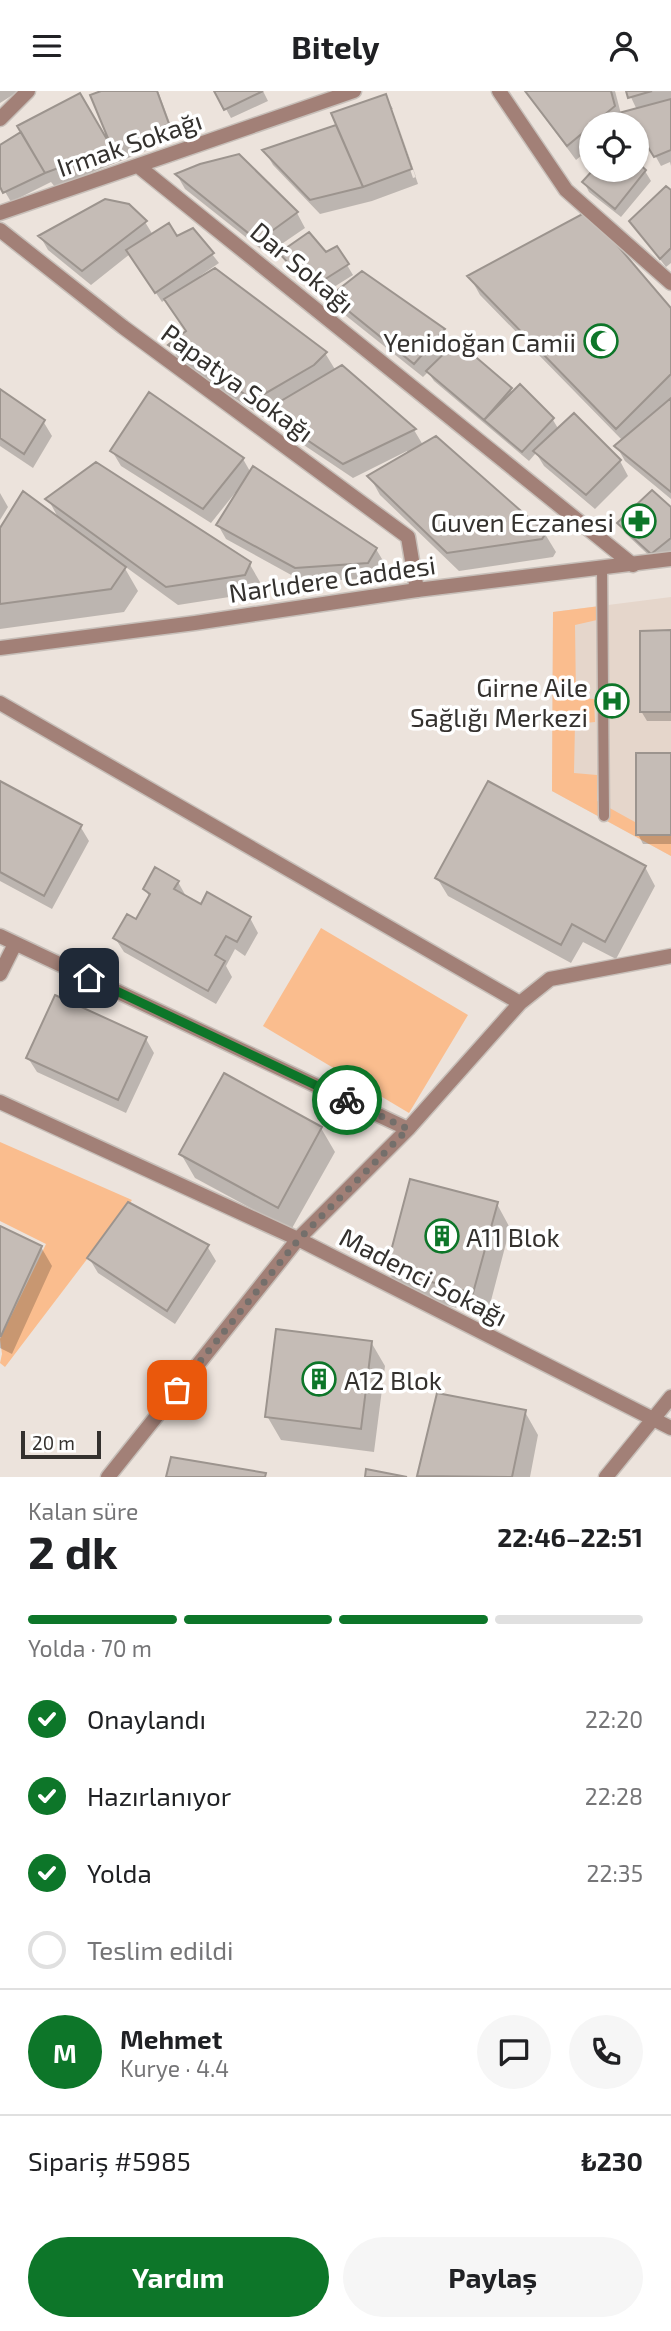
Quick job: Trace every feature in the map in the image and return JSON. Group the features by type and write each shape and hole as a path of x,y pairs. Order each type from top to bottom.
{"street":[{"path":"0,119 28,91"},
{"name":"Irmak Sokağı","path":"0,213 354,91"},
{"path":"499,91 566,190 669,277"},
{"name":"Dar Sokağı","path":"138,166 633,565"},
{"name":"Papatya Sokağı","path":"0,230 123,327 408,537 417,590"},
{"name":"Narlıdere Caddesi","path":"0,648 195,623 417,590 671,559"},
{"path":"0,703 520,1003"},
{"path":"0,936 408,1129"},
{"path":"0,974 15,944"},
{"path":"108,1477 299,1239 408,1129 520,1003 551,979 671,956"},
{"name":"Madenci Sokağı","path":"0,1102 299,1239 671,1428"},
{"path":"606,1477 671,1397"}],"lane":[{"path":"602,568 604,816"}],"shaded area":[{"name":"Girne Aile Sağlığı Merkezi","path":"671,597 671,856 552,791 553,612"},
{"path":"600,606 597,620 575,625 576,698 594,699 595,722 575,724 574,773 597,775 597,801 653,832 671,833 671,856 552,791 553,612"},
{"path":"321,928 468,1015 409,1113 263,1026"},
{"path":"0,1142 132,1200 5,1367 0,1363 0,1339 46,1244 0,1221"}],"building":[{"path":"101,91 157,91 169,124 112,148 90,95"},
{"path":"214,91 263,91 224,110"},
{"path":"525,91 611,91 615,106 608,112 579,112 579,136 567,146"},
{"path":"626,91 652,91 628,98"},
{"path":"80,93 112,148 45,173 17,126"},
{"path":"386,94 412,169 363,187 331,113"},
{"path":"671,99 671,150 654,157 649,149 649,112 622,112"},
{"path":"336,125 363,187 310,200 262,150"},
{"path":"21,132 45,173 3,193 0,187 0,145"},
{"path":"239,154 298,212 258,241 175,174"},
{"path":"582,182 636,182 615,209"},
{"path":"666,186 671,190 671,248 660,259 629,221"},
{"path":"105,199 129,204 147,221 82,271 38,236"},
{"name":"Yenidoğan Camii","path":"588,211 671,308 671,374 616,429 467,276"},
{"path":"169,223 177,236 193,228 214,253 155,293 126,250"},
{"path":"309,232 326,252 337,246 349,264 311,288 279,253"},
{"path":"215,268 327,352 314,365 254,400 168,345 186,331 164,299"},
{"path":"362,271 445,329 414,364 330,296"},
{"path":"457,341 512,388 484,420 426,371"},
{"path":"342,365 416,429 343,464 264,411"},
{"path":"520,384 554,418 522,452 484,420"},
{"path":"0,389 45,420 24,454 0,438"},
{"path":"149,392 244,458 203,509 110,451"},
{"path":"671,398 671,492 614,446"},
{"path":"574,413 621,460 586,495 533,451"},
{"path":"436,436 546,533 542,539 447,553 367,476"},
{"path":"96,462 251,562 245,575 166,587 45,499"},
{"path":"253,466 377,548 368,563 295,568 216,525"},
{"path":"652,490 671,507 671,538 651,554 617,523"},
{"path":"23,491 126,567 111,589 0,604 0,528"},
{"path":"671,630 671,712 640,712 640,631"},
{"path":"636,753 671,753 671,835 636,835"},
{"path":"0,781 82,825 44,896 0,872"},
{"path":"488,781 646,866 605,942 572,924 561,945 435,878"},
{"path":"155,867 179,881 174,889 201,904 207,892 251,917 237,942 226,936 215,955 225,961 208,991 113,938 127,914 136,919 150,894 143,889"},
{"path":"55,995 147,1037 118,1100 26,1058"},
{"path":"224,1073 322,1127 278,1208 179,1154"},
{"name":"A11 Blok","path":"410,1179 498,1202 473,1293 386,1270"},
{"path":"128,1202 209,1245 167,1311 87,1258"},
{"path":"0,1226 42,1246 1,1336 0,1336"},
{"name":"A12 Blok","path":"276,1329 372,1341 361,1429 265,1417"},
{"path":"437,1393 526,1410 512,1477 417,1476"},
{"path":"171,1457 266,1473 265,1477 166,1477"},
{"path":"366,1469 407,1477 365,1477"}],"way so far":[{"path":"177,1390 299,1239 408,1129 347,1100"}],"place":[{"name":"Yenidoğan Camii","path":"601,341"},
{"name":"Guven Eczanesi","path":"639,521"},
{"name":"Girne Aile Sağlığı Merkezi","path":"612,701"},
{"name":"A11 Blok","path":"442,1236"},
{"name":"A12 Blok","path":"319,1379"}],"route":[{"path":"89,978 347,1100"}]}
